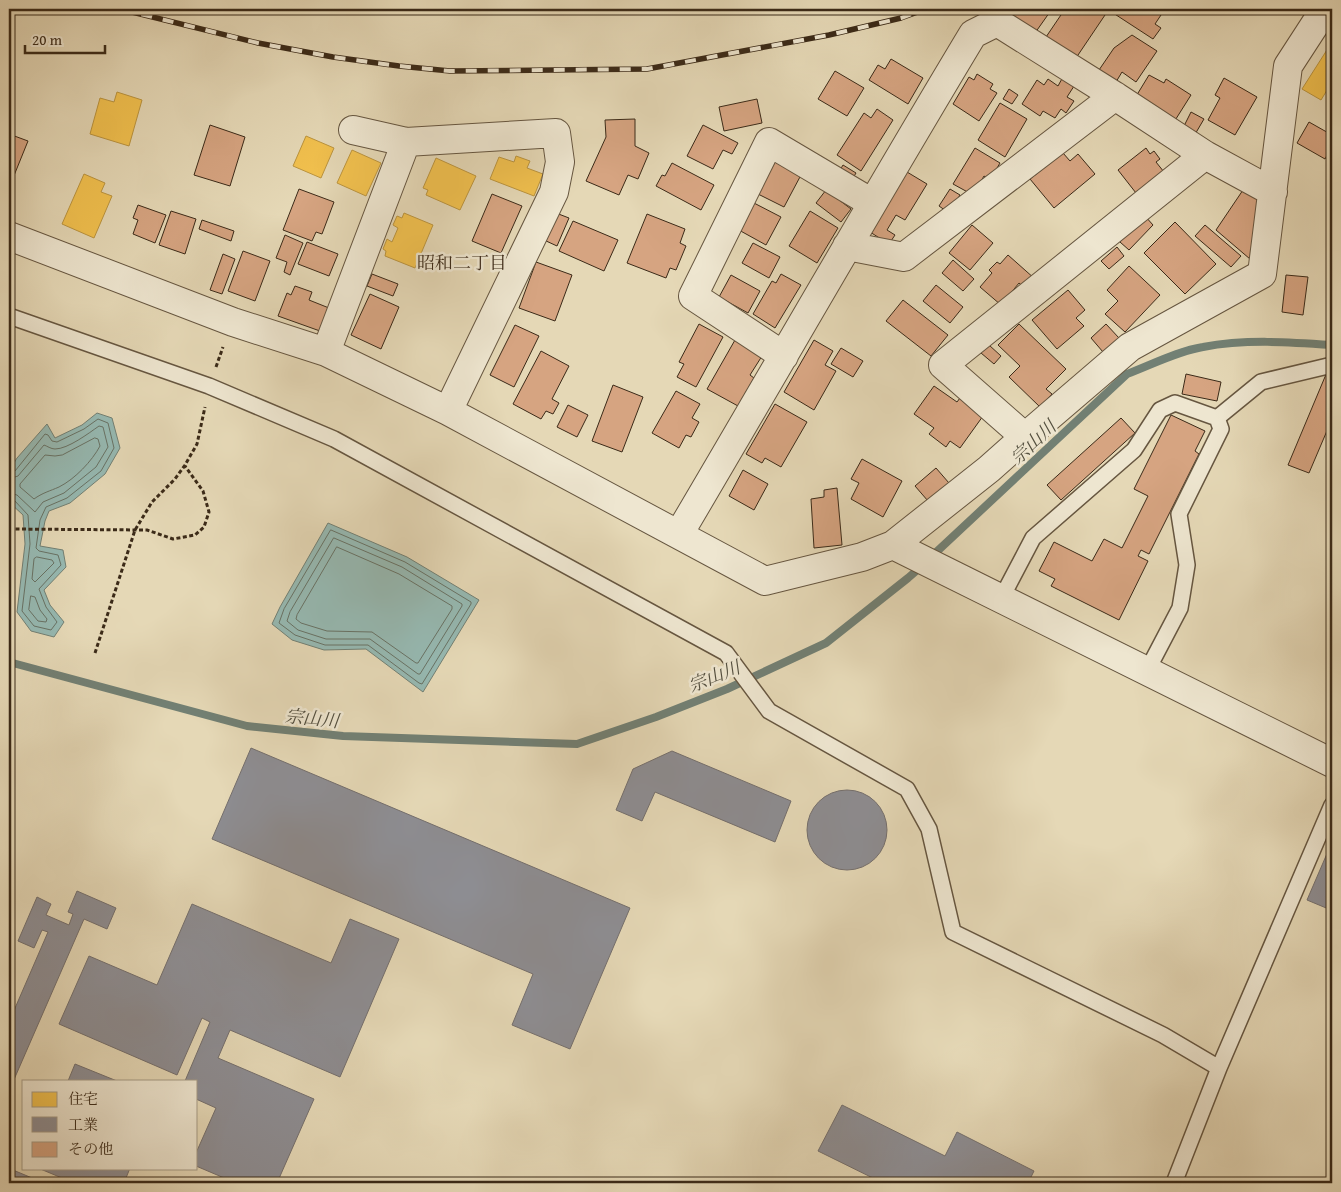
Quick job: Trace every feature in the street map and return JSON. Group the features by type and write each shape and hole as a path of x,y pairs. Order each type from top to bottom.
{"street":[{"path":"9,236 233,322 326,352 448,411 765,581 862,558 905,551 989,469 1130,348 1262,274 1288,66 1325,9"},
{"path":"679,534 973,34 997,22 1205,155 1273,192"},
{"path":"847,246 904,257 1115,96"},
{"path":"353,130 406,142 556,134 560,162 554,192 448,411"},
{"path":"326,352 406,142"},
{"path":"784,356 693,296 769,142 872,203"},
{"path":"1025,437 944,365 1205,155"},
{"path":"905,551 1332,763"}],"lane":[{"path":"9,316 209,386 334,439 726,653 769,711 907,789 929,829 953,932 1163,1035 1219,1068"},
{"path":"1216,418 1261,382 1332,365"},
{"path":"1001,599 1033,538 1134,450 1160,410 1175,403 1216,418 1221,429 1180,514 1188,565 1180,608 1147,671"},
{"path":"1174,1183 1219,1068 1332,805"}],"path":[{"path":"95,653 135,530 152,502 175,479 197,444 209,386 233,322"},
{"path":"9,529 147,530 173,539 194,535 204,527 210,512 203,490 185,465"}],"water":[{"path":"97,413 112,418 120,448 105,474 70,503 49,511 40,546 63,550 66,567 44,590 50,605 64,622 54,637 31,631 17,612 25,544 23,515 9,502 9,471 17,458 47,424 55,438 82,425"},
{"path":"328,523 407,557 479,600 423,692 366,649 324,650 292,640 272,624"}],"building: 住宅":[{"path":"1332,42 1332,82 1321,100 1302,89"},
{"path":"117,92 142,100 129,146 90,134 100,98 114,102"},
{"path":"306,136 334,148 321,178 293,166"},
{"path":"352,150 381,163 366,196 337,183"},
{"path":"516,156 530,161 527,168 543,174 534,196 490,179 499,157 514,162"},
{"path":"436,158 476,176 460,210 426,195 428,190 423,188"},
{"path":"84,174 105,183 101,192 112,196 94,238 62,224"},
{"path":"404,213 433,225 415,268 385,256 386,251 383,249 387,239 392,242 398,228 393,225 397,216 402,218"}],"building: 工業":[{"path":"251,748 630,908 570,1049 512,1025 533,974 212,839"},
{"path":"672,751 791,801 775,842 655,792 642,821 616,810 633,769"},
{"path":"847,790 862,793 875,802 884,815 887,830 884,845 875,858 862,867 847,870 832,867 819,858 810,845 807,830 810,815 819,802 832,793"},
{"path":"1332,842 1332,908 1331,910 1307,900"},
{"path":"77,891 116,908 107,929 84,919 9,1091 9,1022 48,932 42,930 34,948 18,941 37,897 51,904 46,915 69,925 73,914 68,912"},
{"path":"192,904 331,963 350,919 399,939 340,1077 230,1030 218,1058 314,1099 277,1183 236,1183 198,1167 198,1148 216,1108 198,1100 198,1080 185,1080 210,1022 202,1018 177,1075 59,1024 89,956 157,985"},
{"path":"75,1064 115,1080 68,1080"},
{"path":"842,1105 945,1156 957,1132 1034,1171 1028,1183 883,1183 818,1151"},
{"path":"13,1170 44,1183 9,1183"},
{"path":"43,1170 129,1170 124,1183 74,1183"}],"building: その他":[{"path":"1015,9 1052,9 1035,33 1010,16"},
{"path":"1065,9 1096,9 1105,15 1076,58 1046,37"},
{"path":"1107,9 1165,9 1155,24 1161,28 1153,39"},
{"path":"1132,35 1157,51 1136,82 1122,72 1116,82 1099,70 1114,48"},
{"path":"891,59 923,78 908,104 869,80 878,65 885,69"},
{"path":"835,71 864,88 847,116 818,99"},
{"path":"977,74 993,84 990,89 997,93 979,121 953,104 969,77 974,80"},
{"path":"1064,75 1076,83 1067,97 1074,101 1066,113 1061,109 1055,118 1043,111 1040,116 1022,104 1037,80 1044,85 1048,79 1058,86"},
{"path":"1149,75 1164,83 1166,79 1191,95 1174,122 1135,98"},
{"path":"1224,78 1257,97 1235,135 1208,120 1220,98 1215,95"},
{"path":"1009,89 1018,95 1012,104 1003,99"},
{"path":"757,99 762,123 724,131 719,107"},
{"path":"1000,103 1027,119 1005,157 978,140"},
{"path":"877,109 893,120 861,171 837,155 864,113 871,118"},
{"path":"1191,112 1204,119 1194,136 1182,130"},
{"path":"635,119 635,146 649,153 638,179 628,175 619,195 586,181 606,137 605,120"},
{"path":"1309,122 1332,135 1332,146 1325,159 1297,143"},
{"path":"210,125 245,137 230,186 194,175"},
{"path":"703,125 738,143 732,154 723,150 713,169 687,156"},
{"path":"9,134 28,141 13,178 9,177"},
{"path":"975,148 1000,163 990,180 984,176 973,195 953,184"},
{"path":"1146,148 1150,154 1154,151 1160,159 1156,162 1164,172 1136,193 1118,170"},
{"path":"1063,153 1070,161 1078,154 1095,174 1054,208 1030,179"},
{"path":"775,162 801,175 784,207 758,194"},
{"path":"672,163 714,185 701,210 656,186 662,175 665,176"},
{"path":"843,165 856,173 850,183 837,175"},
{"path":"907,172 927,184 905,220 896,215 887,230 895,235 889,244 870,232"},
{"path":"299,189 334,202 322,234 316,232 312,241 283,230"},
{"path":"950,189 960,195 949,213 939,206"},
{"path":"826,190 851,209 841,222 816,203"},
{"path":"1243,190 1261,202 1250,259 1216,230"},
{"path":"492,194 522,206 501,253 472,241"},
{"path":"752,202 781,217 766,245 737,229"},
{"path":"138,205 166,215 155,243 133,234 138,220 133,218"},
{"path":"171,211 196,219 185,254 159,245"},
{"path":"810,211 838,228 817,263 789,246"},
{"path":"556,213 569,218 557,246 544,240"},
{"path":"647,214 685,229 680,243 686,246 676,270 670,268 666,278 627,263"},
{"path":"1145,216 1153,225 1129,250 1120,242"},
{"path":"202,220 234,231 231,241 199,229"},
{"path":"573,221 618,240 604,271 559,251"},
{"path":"1175,222 1216,264 1185,294 1144,253"},
{"path":"972,225 993,243 970,270 949,253"},
{"path":"1205,225 1241,256 1231,267 1195,236"},
{"path":"285,235 303,243 290,275 284,272 287,262 276,258"},
{"path":"307,242 338,254 329,276 298,264"},
{"path":"753,243 780,257 769,278 742,263"},
{"path":"1117,247 1124,256 1109,269 1101,261"},
{"path":"243,251 270,261 255,301 228,291"},
{"path":"223,254 235,259 222,294 210,290"},
{"path":"1008,255 1035,279 1026,289 1019,283 1001,305 980,287 992,273 989,270 997,262 1000,264"},
{"path":"953,260 974,279 963,291 942,273"},
{"path":"536,262 572,275 555,321 519,308"},
{"path":"1129,266 1160,295 1125,332 1105,314 1118,301 1107,290"},
{"path":"372,274 398,284 393,296 367,286"},
{"path":"781,274 801,285 775,328 753,314 772,281 776,283"},
{"path":"731,275 760,291 748,313 719,297"},
{"path":"1286,275 1308,277 1303,315 1282,312"},
{"path":"936,285 963,307 950,323 923,301"},
{"path":"295,286 312,292 309,300 329,308 320,331 278,316 287,293 291,295"},
{"path":"1068,290 1085,310 1076,318 1084,326 1057,349 1032,320"},
{"path":"370,294 399,307 381,349 351,335"},
{"path":"903,300 948,335 931,356 886,321"},
{"path":"699,324 723,337 696,387 677,377 684,364 679,362"},
{"path":"1019,324 1066,369 1046,389 1052,394 1040,407 1009,377 1020,366 998,345"},
{"path":"1106,324 1119,338 1103,352 1091,338"},
{"path":"515,325 539,336 514,387 490,375"},
{"path":"735,340 762,356 750,375 754,378 738,406 707,389"},
{"path":"814,340 833,351 825,365 836,371 814,410 784,392"},
{"path":"989,345 1001,356 994,364 981,353"},
{"path":"841,348 863,361 853,377 831,364"},
{"path":"541,351 569,366 552,399 559,403 553,414 546,411 541,419 513,404"},
{"path":"1327,372 1332,374 1332,419 1309,473 1288,465"},
{"path":"1186,374 1221,382 1217,401 1182,394"},
{"path":"613,385 643,397 622,452 592,441"},
{"path":"934,386 957,402 960,398 983,416 960,448 950,441 946,447 929,434 934,428 914,414"},
{"path":"676,391 700,404 692,418 699,422 691,437 686,435 679,448 652,433"},
{"path":"775,404 807,422 781,467 765,458 762,463 746,454"},
{"path":"568,405 588,415 577,437 557,427"},
{"path":"1171,415 1205,431 1195,451 1199,454 1149,554 1141,550 1138,556 1148,561 1119,620 1051,586 1055,579 1039,571 1054,542 1092,561 1104,539 1122,548 1148,496 1134,489"},
{"path":"1121,418 1135,433 1061,500 1047,485"},
{"path":"862,459 902,481 883,517 851,499 859,483 851,479"},
{"path":"936,468 949,483 928,501 915,486"},
{"path":"743,470 768,484 754,510 729,496"},
{"path":"837,488 842,545 814,548 811,499 824,497 824,490"}],"waterway":[{"name":"宗山川","path":"931,557 1127,374 1184,352 1219,344 1267,342 1332,345"},
{"name":"宗山川","path":"9,662 247,726 343,736 577,744 656,717 727,689 826,643 923,565"}],"railway":[{"path":"120,9 258,43 333,57 450,71 647,69 829,35 901,18 926,9"}],"district":[{"name":"昭和二丁目","path":"462,262"}]}
